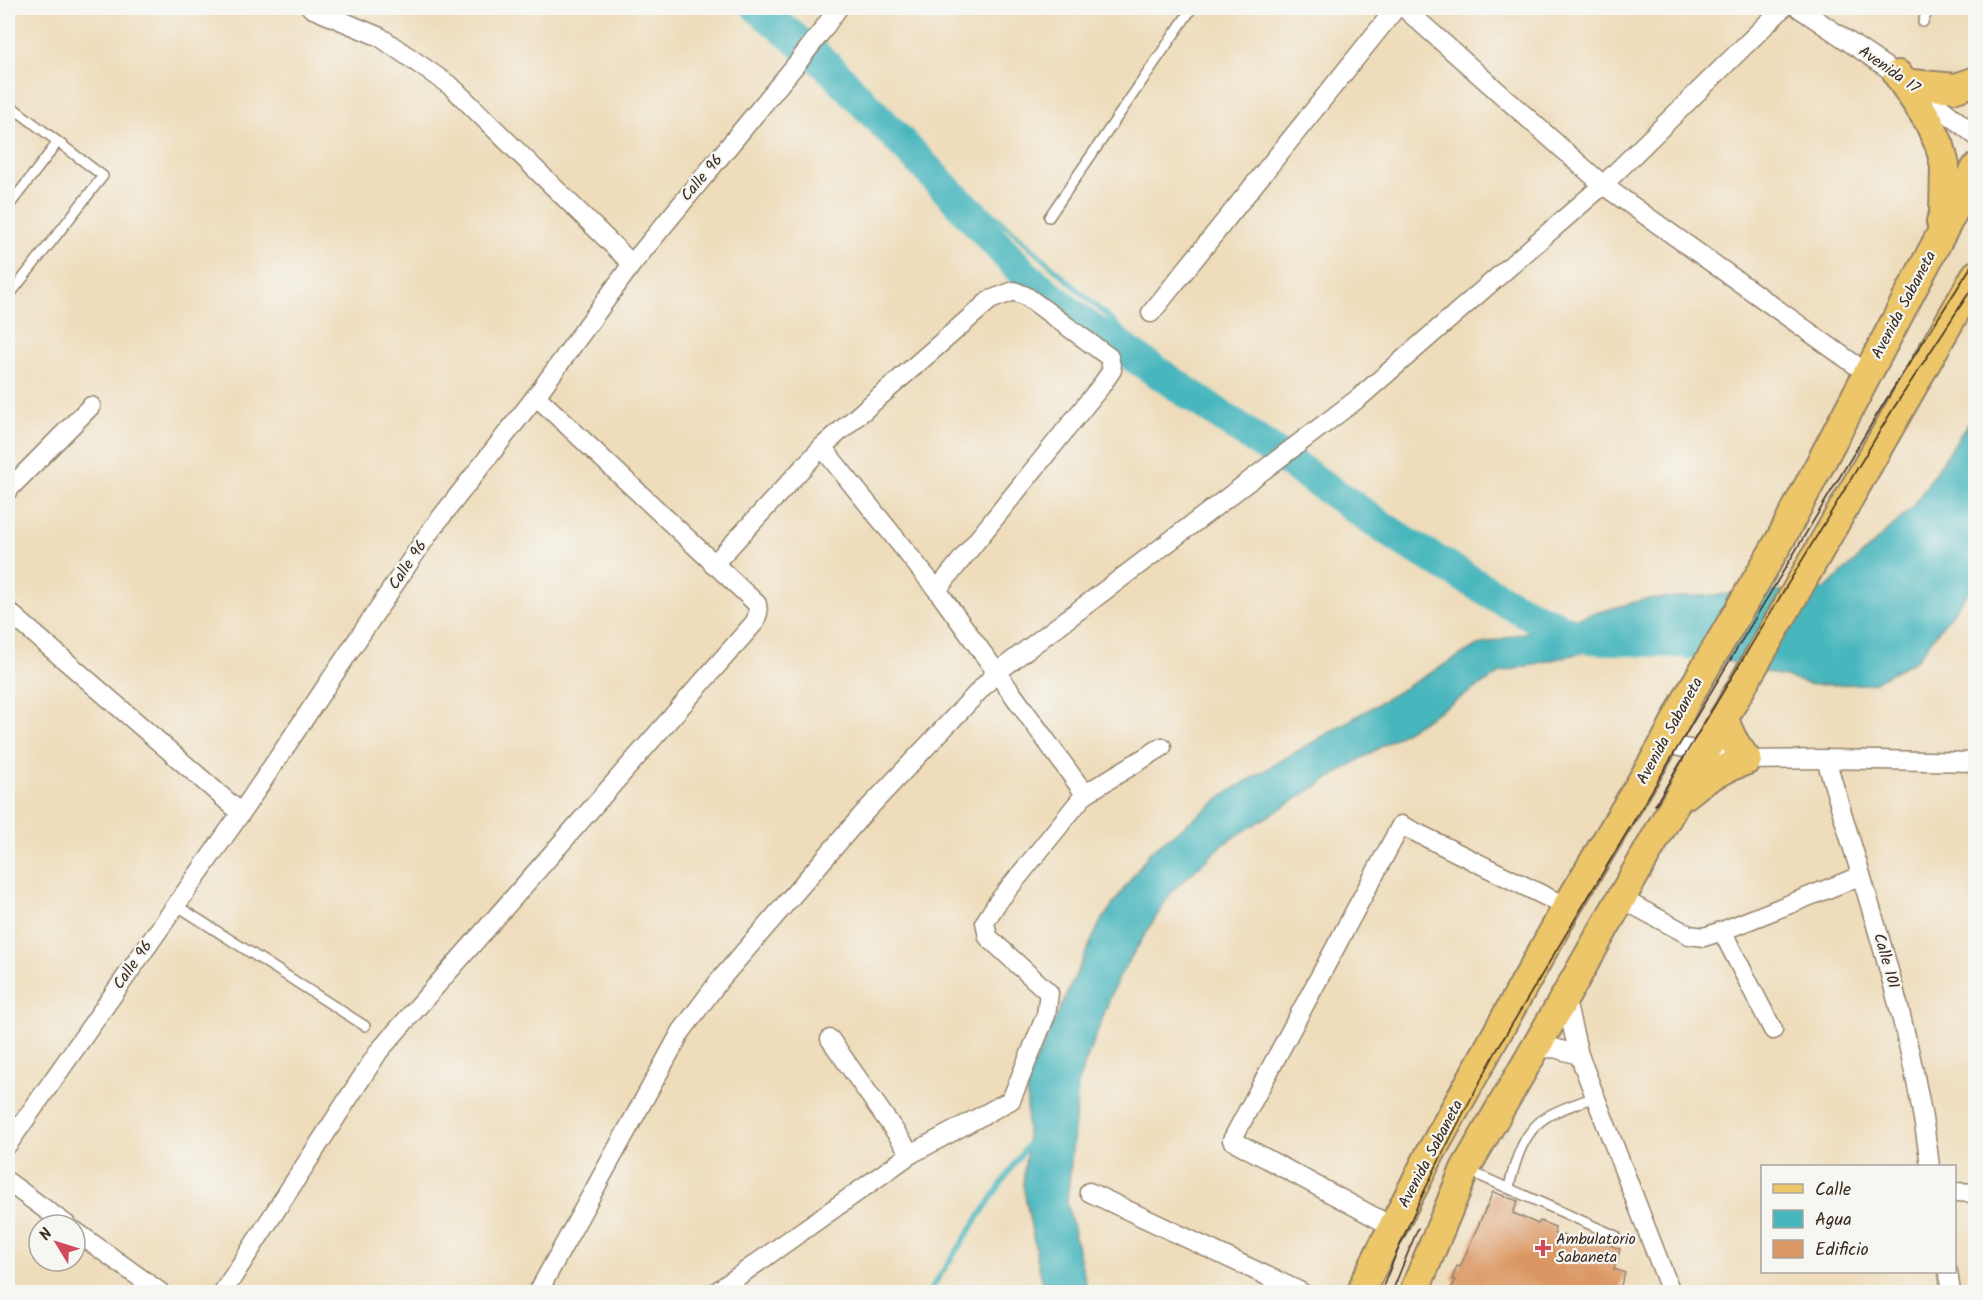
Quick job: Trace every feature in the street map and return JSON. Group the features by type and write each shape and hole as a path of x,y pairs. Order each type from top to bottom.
{"main road":[{"path":"1905,80 1956,88 1976,81"},
{"path":"1905,80 1928,120 1940,146 1945,166 1944,214 1933,251"},
{"name":"Avenida Sabaneta","path":"1362,1293 1366,1280 1430,1154 1567,907 1664,744 1688,697 1780,540 1976,168"},
{"path":"1414,1293 1465,1169 1976,275"},
{"path":"1671,808 1700,782 1723,768 1747,760 1733,742 1727,729 1726,715"}],"street":[{"path":"311,8 380,37 452,87 632,264"},
{"name":"Calle 96","path":"8,1144 241,813 431,530 536,396 632,264 798,62 838,8"},
{"path":"1151,313 1396,8"},
{"path":"1404,8 1603,185 1868,374"},
{"path":"538,1293 687,1023 719,981 862,815 996,673 1360,397 1603,185 1783,8"},
{"name":"Avenida 17","path":"1799,8 1905,80 1976,136"},
{"path":"713,565 822,447 990,300 1014,291 1026,296 1109,357 1112,370 937,590"},
{"path":"223,1293 379,1051 755,622 758,613 757,604 536,396"},
{"path":"8,490 91,406"},
{"path":"822,447 937,590 1085,794"},
{"path":"8,610 241,813"},
{"path":"1664,744 1747,760 1976,762"},
{"path":"716,1293 911,1154 1011,1100 1046,1015 1049,993 988,937 985,922 997,903 1085,794 1162,747"},
{"name":"Calle 101","path":"1826,759 1892,979 1925,1120 1930,1165"},
{"path":"1393,1227 1232,1140 1401,825 1567,907"},
{"path":"1620,898 1689,935 1704,937 1860,876"},
{"path":"1722,931 1773,1030"},
{"path":"1565,997 1579,1055 1594,1097 1671,1293"},
{"path":"830,1039 911,1154"},
{"path":"1534,1049 1554,1048 1579,1055"},
{"path":"8,1182 51,1213"},
{"path":"1089,1192 1301,1293"},
{"path":"1956,1192 1976,1192"},
{"path":"87,1240 160,1293"},
{"path":"1947,1273 1951,1293"}],"lane":[{"path":"1049,217 1192,8"},
{"path":"1923,22 1929,8"},
{"path":"8,104 103,176 11,286 8,297"},
{"path":"8,123 17,111"},
{"path":"8,207 58,142"},
{"path":"176,905 365,1026"},
{"path":"1509,1187 1513,1168 1527,1136 1548,1115 1594,1097"},
{"path":"1465,1169 1616,1236"}],"water":[{"path":"1975,413 1975,583 1916,660 1870,684 1813,685 1691,651 1655,635 1502,672 1226,842 1172,891 1117,980 1079,1079 1067,1203 1088,1292 1044,1292 1023,1185 1027,1145 1027,1080 1100,923 1150,852 1230,791 1476,646 1646,599 1825,589 1911,509"}],"building":[{"path":"1493,1192 1518,1201 1513,1213 1538,1224 1540,1221 1555,1227 1554,1234 1605,1243 1620,1249 1614,1269 1625,1273 1618,1293 1450,1293 1457,1266 1460,1267"}],"waterway":[{"path":"758,8 828,66 1024,274 1087,326 1405,542 1508,603 1576,638"},
{"path":"764,8 1135,341 1290,452 1479,578 1573,619"},
{"path":"1590,638 1714,644"},
{"path":"929,1292 1027,1145"}],"tram line":[{"path":"1381,1292 1421,1198 1499,1046 1884,403 1976,259"},
{"path":"1655,805 1893,409 1976,282"},
{"path":"1392,1292 1418,1228"}],"place":[{"name":"Ambulatorio Sabaneta","path":"1543,1248"}]}
